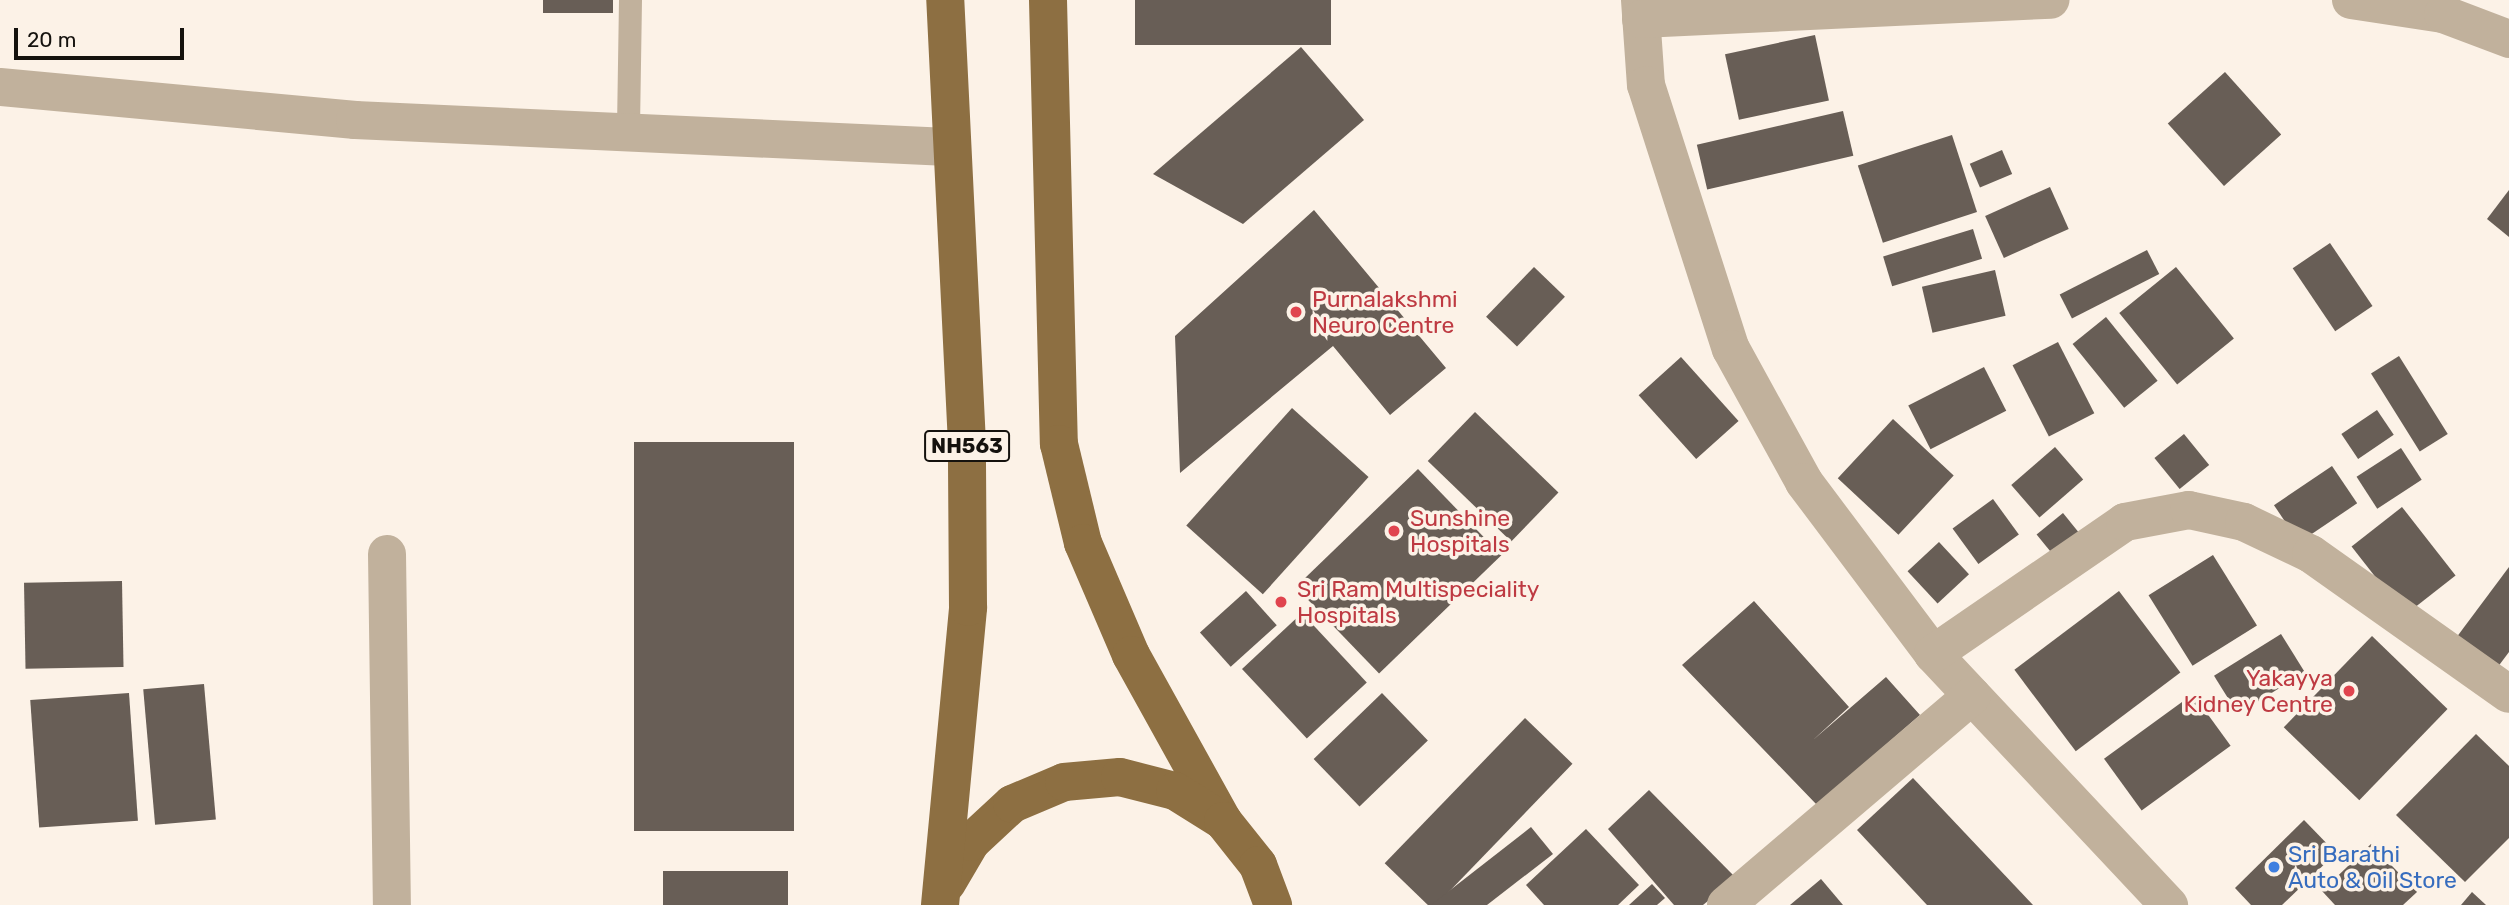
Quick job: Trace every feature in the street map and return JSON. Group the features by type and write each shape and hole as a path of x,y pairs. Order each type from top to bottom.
{"highway":[{"name":"NH563","path":"942,898 968,607 967,444 948,147 946,0"},
{"name":"NH563","path":"1048,0 1059,444 1083,543 1126,643 1223,821 1258,865 1296,905"},
{"name":"NH563","path":"942,898 971,842 1012,804 1064,782 1131,780 1175,791 1223,821"},
{"name":"NH563","path":"1258,865 1273,905"}],"street":[{"path":"2051,0 1641,10 1646,85 1731,349 1804,482 1933,654 2169,905"},
{"path":"2351,0 2443,14 2509,39"},
{"path":"0,87 355,120 628,127 948,147"},
{"path":"1933,654 2125,522 2189,510 2244,522 2311,554 2509,694"},
{"path":"387,554 392,905"},
{"path":"1726,905 1972,695"}],"lane":[{"path":"628,127 630,0"}],"building":[{"path":"543,0 613,0 613,13 543,13"},
{"path":"1135,0 1331,0 1331,45 1135,45"},
{"path":"1815,35 1829,101 1739,120 1725,54"},
{"path":"1301,47 1364,120 1243,224 1153,174"},
{"path":"2225,72 2281,134 2224,186 2168,124"},
{"path":"1843,111 1853,156 1707,190 1697,145"},
{"path":"1952,135 1977,212 1883,243 1858,166"},
{"path":"2002,150 2012,174 1980,188 1970,164"},
{"path":"2050,187 2069,229 2004,258 1985,216"},
{"path":"2509,190 2509,237 2487,219"},
{"path":"1314,210 1446,368 1390,415 1333,346 1180,473 1175,336"},
{"path":"1973,229 1982,259 1892,286 1883,256"},
{"path":"2330,243 2372,306 2335,331 2293,268"},
{"path":"2147,250 2159,274 2072,319 2060,294"},
{"path":"1534,267 1565,297 1517,347 1486,317"},
{"path":"2176,267 2234,338 2177,384 2119,313"},
{"path":"1995,270 2006,316 1932,333 1922,287"},
{"path":"2106,317 2158,381 2124,408 2073,344"},
{"path":"2058,342 2094,413 2049,436 2013,365"},
{"path":"2399,356 2448,434 2420,452 2371,373"},
{"path":"1681,357 1739,421 1696,459 1639,395"},
{"path":"1984,367 2006,411 1931,449 1908,406"},
{"path":"1292,408 1369,477 1263,594 1186,525"},
{"path":"2377,410 2394,435 2358,459 2341,434"},
{"path":"1475,412 1558,493 1511,541 1428,461"},
{"path":"1893,419 1954,476 1898,535 1838,478"},
{"path":"2184,434 2209,465 2180,489 2154,458"},
{"path":"634,442 794,442 794,831 634,831"},
{"path":"2055,447 2083,479 2039,518 2011,485"},
{"path":"2401,448 2422,480 2377,509 2357,477"},
{"path":"2332,466 2357,503 2299,542 2274,505"},
{"path":"1418,469 1501,555 1379,673 1296,587"},
{"path":"1993,499 2019,535 1978,564 1953,528"},
{"path":"2402,507 2456,576 2405,615 2352,546"},
{"path":"2063,513 2086,541 2059,562 2037,534"},
{"path":"1939,542 1969,574 1938,604 1908,571"},
{"path":"2213,555 2257,625 2193,666 2149,595"},
{"path":"2509,567 2509,652 2497,668 2456,638"},
{"path":"122,581 124,667 26,669 24,583"},
{"path":"1246,591 1277,625 1231,667 1200,632"},
{"path":"2119,591 2180,672 2076,751 2014,670"},
{"path":"1754,601 1849,707 1813,740 1886,677 1920,715 1817,805 1682,665"},
{"path":"1302,613 1367,682 1307,738 1242,669"},
{"path":"2281,634 2305,672 2238,714 2214,676"},
{"path":"2372,636 2448,709 2359,800 2284,727"},
{"path":"204,684 216,819 155,825 143,689"},
{"path":"129,693 138,821 39,828 30,700"},
{"path":"1382,693 1428,740 1360,806 1314,759"},
{"path":"2193,694 2231,746 2142,810 2104,759"},
{"path":"1525,718 1572,764 1436,905 1428,905 1385,863"},
{"path":"2476,734 2509,766 2509,838 2465,882 2396,815"},
{"path":"1913,778 2033,905 1927,905 1857,830"},
{"path":"1649,790 1736,878 1703,905 1674,905 1608,829"},
{"path":"2304,820 2336,853 2282,905 2251,905 2235,888"},
{"path":"1531,827 1553,854 1487,905 1431,905"},
{"path":"1586,829 1639,885 1618,905 1544,905 1526,885"},
{"path":"2371,844 2417,892 2403,905 2335,905 2322,891"},
{"path":"663,871 788,871 788,905 663,905"},
{"path":"1821,879 1843,905 1790,905"},
{"path":"1652,884 1665,898 1657,905 1629,905"},
{"path":"2472,892 2486,905 2461,905"}],"place":[{"name":"Purnalakshmi Neuro Centre","path":"1296,312"},
{"name":"Sunshine Hospitals","path":"1394,531"},
{"name":"Sri Ram Multispeciality Hospitals","path":"1281,602"},
{"name":"Yakayya Kidney Centre","path":"2349,691"},
{"name":"Sri Barathi Auto & Oil Store","path":"2274,867"}]}
